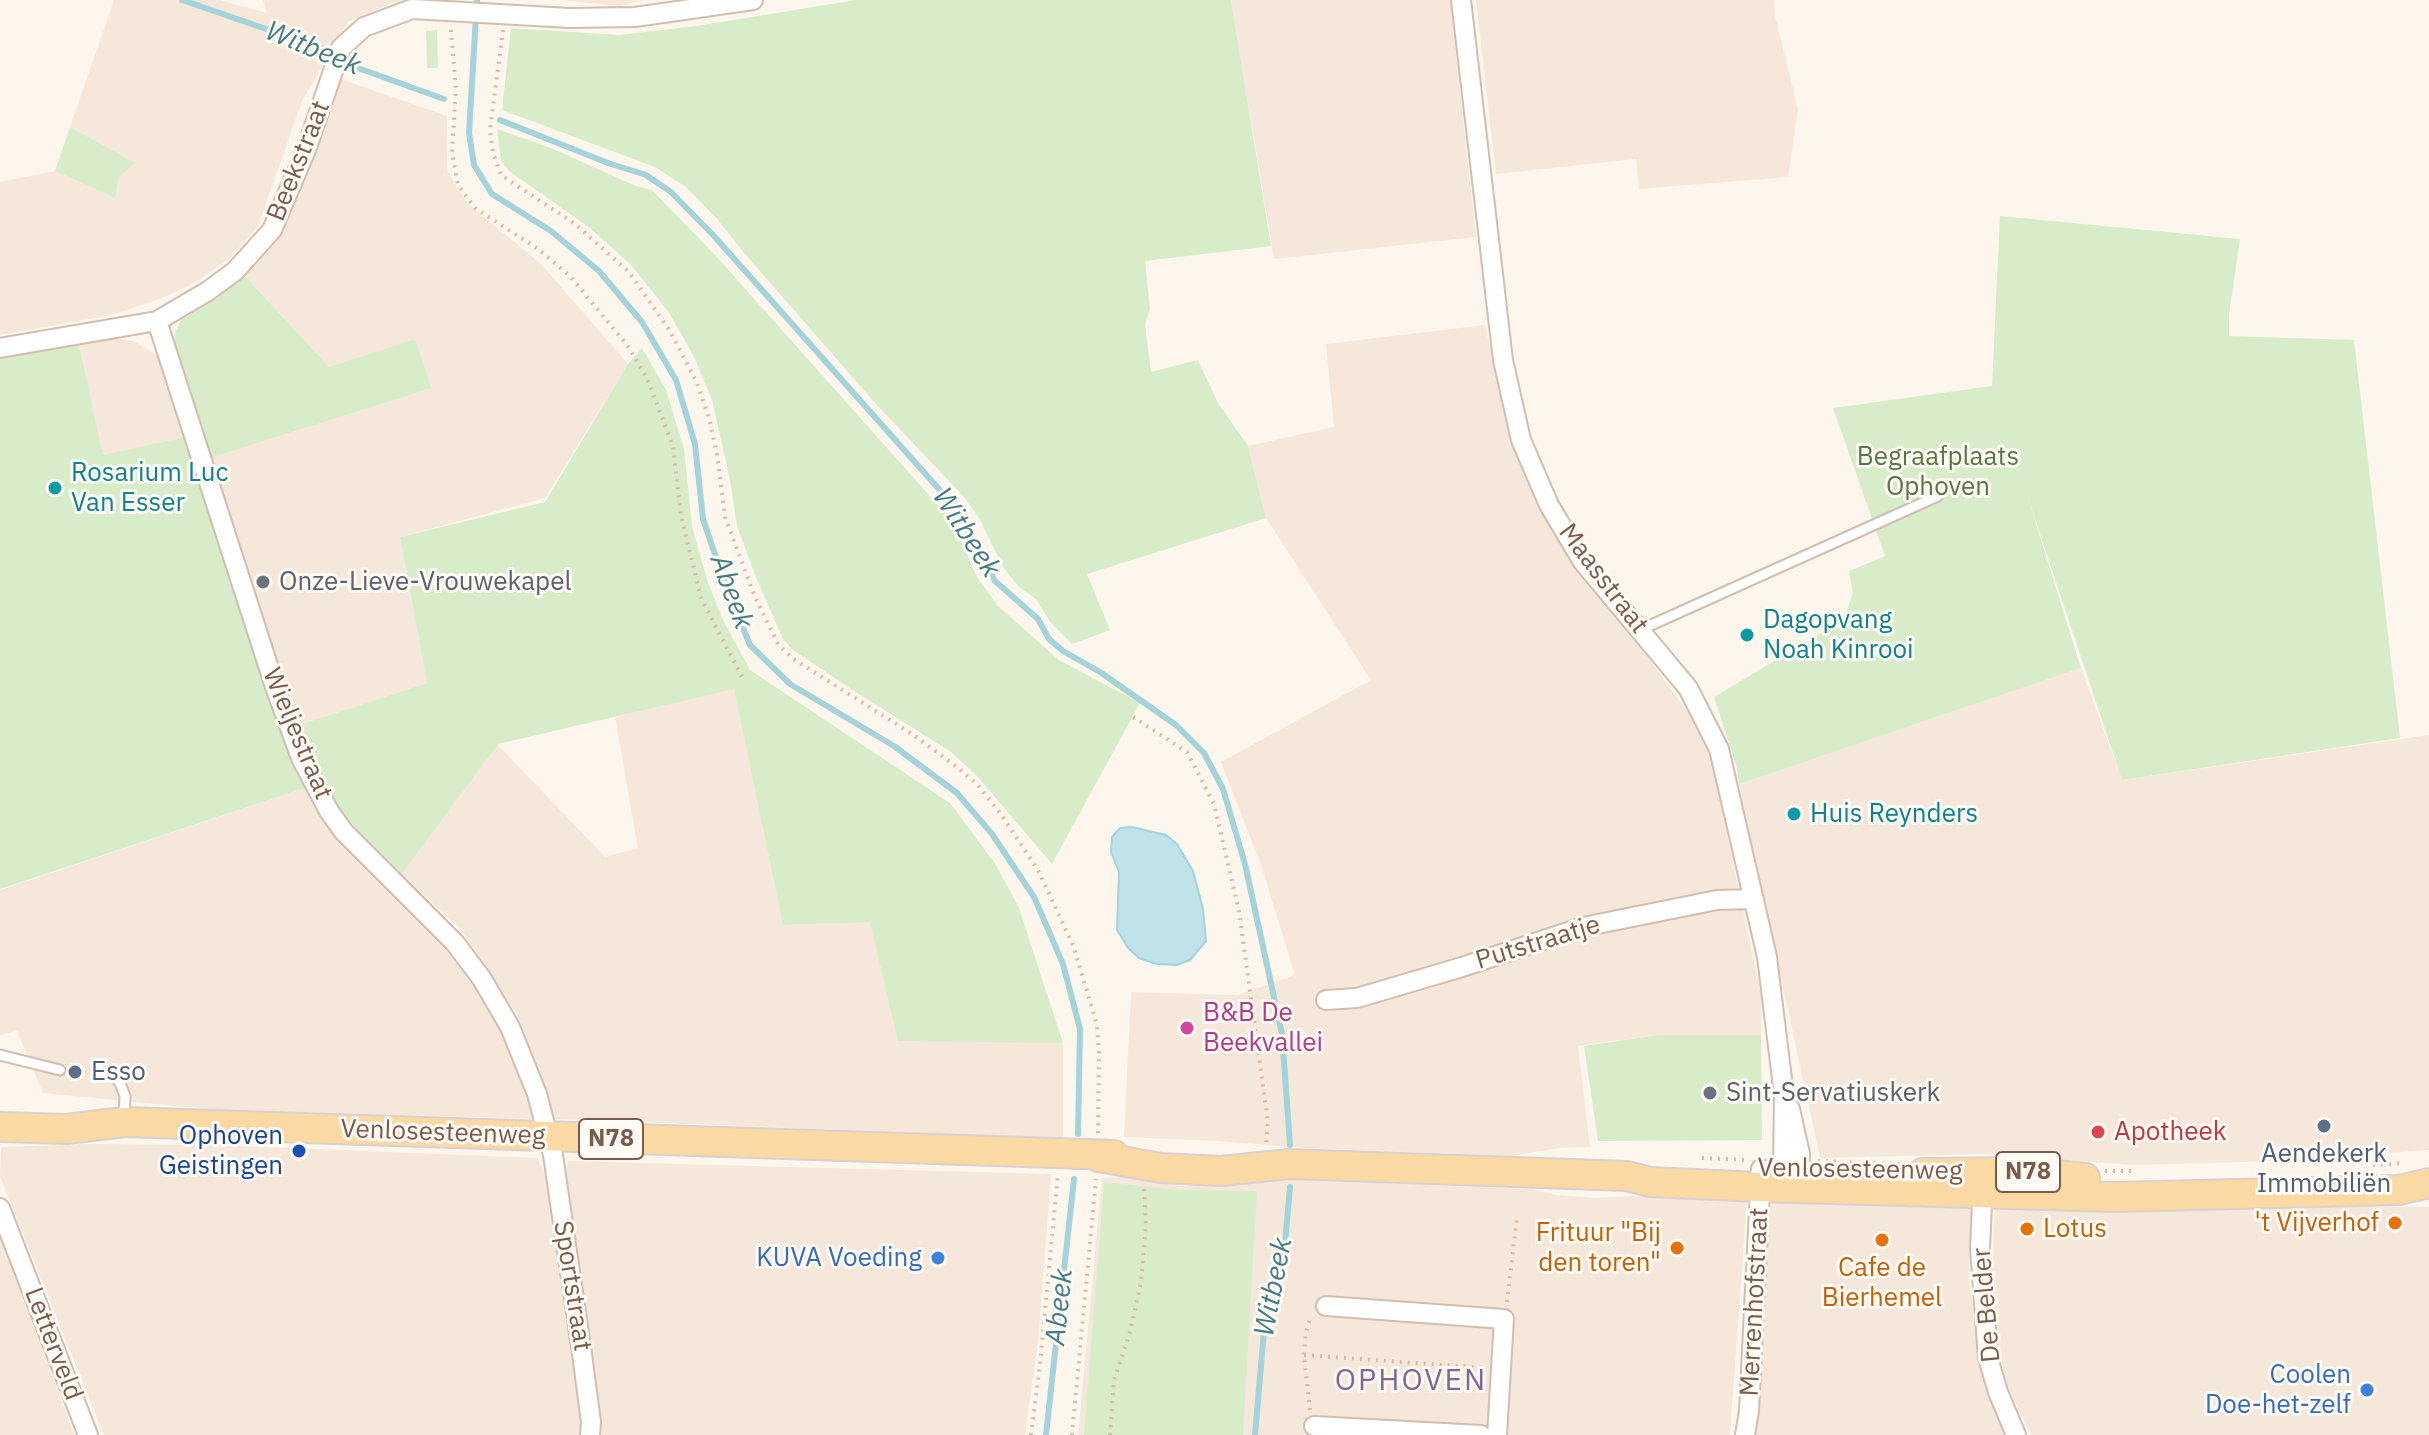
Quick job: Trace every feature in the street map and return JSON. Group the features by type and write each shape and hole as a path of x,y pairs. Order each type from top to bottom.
{"main road":[{"name":"Venlosesteenweg","path":"0,1108 68,1111 124,1122"},
{"name":"Venlosesteenweg","path":"0,1127 67,1129 124,1122 1059,1155 1221,1171 1277,1161"},
{"name":"Venlosesteenweg","path":"1098,1157 1160,1151 1220,1153 1277,1161 1627,1176 1650,1182 1779,1177 1983,1182 2401,1172 2429,1176"},
{"name":"Venlosesteenweg","path":"1983,1182 2130,1197 2399,1190 2429,1183"}],"street":[{"path":"452,12 569,18 635,17 753,0"},
{"name":"Maasstraat","path":"1461,0 1503,360 1521,440 1549,505 1583,562 1688,688 1719,749 1769,973 1784,1095 1799,1148 1779,1177"},
{"name":"Beekstraat","path":"0,348 157,321 235,271 272,230 306,150 341,48 364,27 412,9 452,12"},
{"name":"Wieljestraat","path":"157,321 275,687 301,758 329,811 344,832 455,943 482,979 510,1027 537,1094 548,1137"},
{"name":"Putstraatje","path":"1326,1000 1357,998 1583,927 1717,900 1754,899"},
{"name":"Sportstraat","path":"548,1137 582,1354 590,1435"},
{"name":"Merrenhofstraat","path":"1745,1435 1779,1177"},
{"name":"De Belder","path":"1983,1182 1980,1248 1988,1358 2016,1435"},
{"name":"Letterveld","path":"0,1208 88,1435"},
{"path":"1326,1306 1504,1319 1497,1435"},
{"path":"1314,1426 1481,1435"}],"lane":[{"path":"1640,630 1938,496"},
{"path":"0,1055 60,1070"},
{"path":"97,1069 114,1075 120,1083 125,1096 124,1122"}],"path":[{"path":"452,12 456,89 452,152 458,185 475,208 538,249 570,276 627,345 647,378 673,446 681,516 701,598 742,677"},
{"path":"501,14 490,130 493,153 501,175 575,224 629,272 670,331 697,383 709,418 725,517 755,597 778,644 792,658 939,753 977,784 1045,881 1073,945 1097,1025 1099,1053 1098,1157 1072,1435"},
{"path":"1133,717 1187,752 1214,804 1239,911 1268,1122 1277,1161"},
{"path":"1031,1435 1059,1155"},
{"path":"1110,1435 1114,1380 1130,1332 1141,1282 1146,1225 1143,1165"},
{"path":"1504,1319 1517,1217"},
{"path":"1314,1426 1308,1402 1304,1355 1306,1332 1311,1317 1326,1306"},
{"path":"1304,1355 1501,1369"}],"shaded area":[{"path":"114,0 220,0 267,13 263,0 415,0 394,2 348,22 302,101 258,226 230,258 196,282 165,297 112,315 0,335 0,182 55,171 115,198 119,177 134,163 70,127"},
{"path":"561,0 645,0 619,6"},
{"path":"1231,0 1450,0 1476,237 1274,259"},
{"path":"1476,0 1774,0 1775,16 1798,109 1788,177 1639,189 1636,159 1496,174"},
{"path":"338,78 447,116 447,170 466,202 541,264 628,364 545,498 400,537 427,683 299,725 210,458 432,388 415,339 329,367 242,273"},
{"path":"1485,325 1505,421 1542,512 1701,731 1714,771 1761,996 1761,1035 1658,1035 1578,1046 1590,1147 1559,1148 1511,1156 1124,1137 1131,992 1238,995 1295,975 1261,865 1221,762 1371,680 1266,518 1248,446 1334,427 1326,344"},
{"path":"112,338 133,341 159,356 186,437 103,456 78,340"},
{"path":"2081,668 2122,780 2429,735 2429,1150 2277,1161 2133,1165 1984,1154 1820,1158 1739,784"},
{"path":"734,688 783,925 870,921 994,1041 1063,1043 1063,1138 552,1119 519,1018 461,929 401,875 497,744 605,857 638,848 615,717"},
{"path":"305,788 343,844 450,951 503,1027 533,1119 207,1109 43,1093 17,1031 0,1035 0,890"},
{"path":"218,1145 537,1158 548,1182 583,1423 582,1435 104,1435 0,1176 1,1147"},
{"path":"568,1161 1051,1174 1038,1342 1025,1435 599,1435 565,1180"},
{"path":"1122,1177 1180,1186 1294,1180 1532,1189 1556,1195 1597,1198 1648,1195 1747,1200 1730,1435 1078,1435 1102,1178"},
{"path":"1766,1201 1971,1208 1969,1276 1978,1356 1987,1393 2005,1435 1754,1435 1765,1278"},
{"path":"2429,1207 2429,1435 2031,1435 2007,1385 1999,1353 1992,1274 1995,1209"},
{"path":"0,1229 74,1435 0,1435"}],"green space":[{"path":"856,0 1231,0 1271,246 1145,261 1150,309 1145,325 1151,372 1198,360 1218,403 1248,446 1266,518 1087,574 1110,630 1072,644 1050,622 1036,599 1019,587 1003,567 979,518 964,497 875,403 686,187 655,167 502,110 511,28 619,35"},
{"path":"437,30 438,68 427,68 426,31"},
{"path":"70,127 135,163 119,177 115,198 55,171"},
{"path":"497,129 652,190 716,256 945,513 955,527 977,577 998,606 1059,660 1140,703 1052,864 977,776 951,752 793,650 783,639 737,526 712,400 693,355 670,314 632,266 590,228 509,171 501,161"},
{"name":"Begraafplaats Ophoven","path":"2000,216 2240,239 2229,314 2229,336 2354,340 2400,738 2122,780 2026,492 2081,668 1739,784 1737,768 1714,697 1843,620 1853,593 1849,571 1885,556 1833,408 1992,386"},
{"path":"242,273 329,367 415,339 432,388 210,458 174,349 175,332 181,320 218,298"},
{"path":"78,340 103,455 186,437 233,568 264,689 305,788 0,889 0,354"},
{"path":"642,348 666,390 684,449 692,526 707,580 723,620 750,670 950,803 996,865 1019,908 1063,1043 898,1041 870,922 783,925 734,689 498,744 401,875 360,834 323,785 299,725 427,683 400,537 545,502 628,364"},
{"path":"1658,1035 1761,1035 1762,1140 1598,1141 1584,1046"},
{"path":"1104,1182 1178,1190 1257,1191 1243,1435 1084,1435"}],"water":[{"path":"1132,827 1166,835 1177,844 1193,871 1203,909 1206,941 1190,960 1176,965 1157,964 1139,958 1128,948 1117,930 1119,872 1111,852 1112,837 1120,828"}],"waterway":[{"name":"Witbeek","path":"182,0 327,50 344,63 444,99"},
{"name":"Abeek","path":"477,0 469,133 474,165 492,194 551,231 599,271 642,322 676,380 695,444 703,519 750,645 790,684 894,746 957,793 992,834 1034,897 1063,964 1080,1029 1078,1134"},
{"name":"Witbeek","path":"500,120 646,175 671,192 714,236 954,506 995,581 1038,619 1049,639 1176,725 1204,753 1223,789 1245,864 1282,1034 1290,1145"},
{"name":"Abeek","path":"1046,1435 1074,1179"},
{"name":"Witbeek","path":"1255,1435 1267,1296 1285,1243 1290,1187"}],"place":[{"name":"Rosarium Luc Van Esser","path":"55,488"},
{"name":"Onze-Lieve-Vrouwekapel","path":"263,582"},
{"name":"Dagopvang Noah Kinrooi","path":"1747,635"},
{"name":"Huis Reynders","path":"1794,814"},
{"name":"B&B De Beekvallei","path":"1187,1028"},
{"name":"Esso","path":"75,1072"},
{"name":"Sint-Servatiuskerk","path":"1710,1093"},
{"name":"Aendekerk Immobiliën","path":"2324,1126"},
{"name":"Apotheek","path":"2098,1132"},
{"name":"Ophoven Geistingen","path":"299,1151"},
{"name":"'t Vijverhof","path":"2395,1223"},
{"name":"Lotus","path":"2027,1229"},
{"name":"Cafe de Bierhemel","path":"1882,1240"},
{"name":"Frituur \"Bij den toren\"","path":"1677,1248"},
{"name":"KUVA Voeding","path":"938,1258"},
{"name":"Coolen Doe-het-zelf","path":"2367,1390"}],"district":[{"name":"OPHOVEN","path":"1411,1381"}]}
